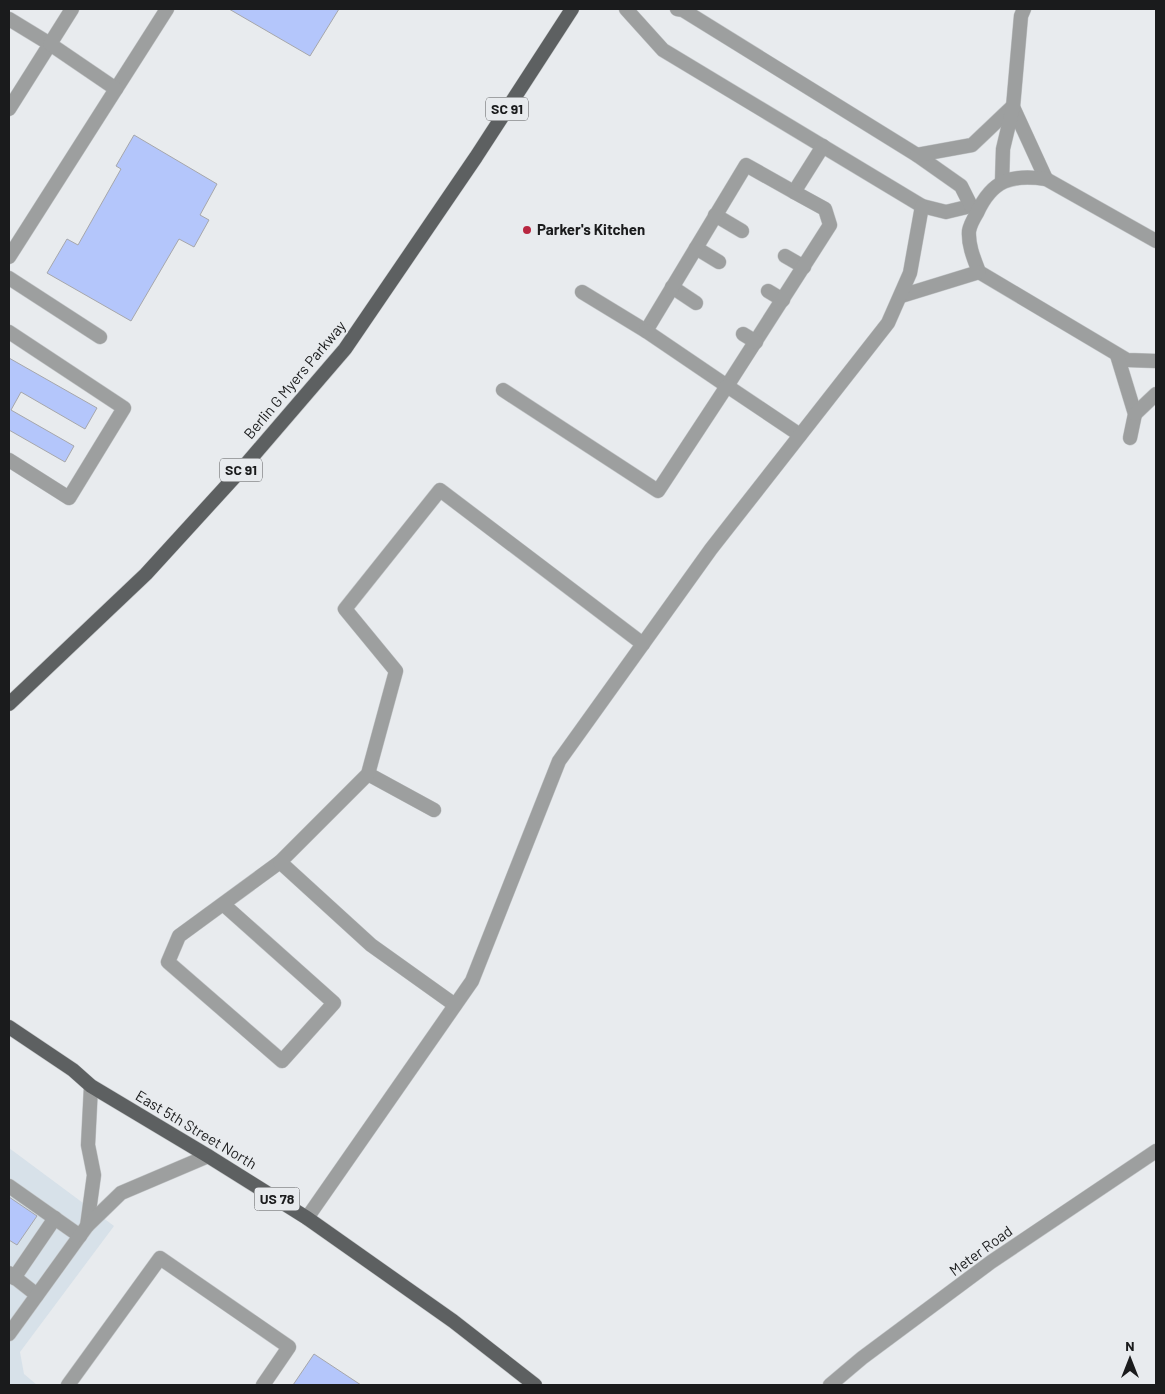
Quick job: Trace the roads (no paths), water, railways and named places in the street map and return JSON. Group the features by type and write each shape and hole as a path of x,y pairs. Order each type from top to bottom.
{"main road":[{"name":"Berlin G Myers Parkway","path":"9,704 146,574 241,470 346,349 476,157 572,9"},
{"name":"East 5th Street North","path":"9,1027 73,1070 91,1086 307,1218 453,1321 535,1385"}],"lane":[{"path":"9,109 72,9"},
{"path":"9,258 167,9"},
{"path":"626,9 663,50 922,206 946,212 974,208"},
{"path":"676,9 683,10 917,155 961,186 974,208"},
{"path":"1002,182 1003,149 1013,107 1021,16 1024,9"},
{"path":"9,19 50,44 116,89"},
{"path":"917,155 972,145 1013,107"},
{"path":"1013,107 1046,179"},
{"path":"794,192 823,146"},
{"path":"503,390 658,491 728,386 830,225 825,209 746,165 646,331"},
{"path":"1156,241 1046,179 1026,176 1002,182 995,186 974,208 969,230 972,252 980,272 1117,355 1127,360 1156,361"},
{"path":"307,1218 472,981 559,761 711,549 888,323 910,273 922,206"},
{"path":"716,216 742,231"},
{"path":"696,248 719,262"},
{"path":"785,256 804,267"},
{"path":"901,296 980,272"},
{"path":"9,278 100,337"},
{"path":"672,287 696,303"},
{"path":"768,291 783,300"},
{"path":"582,292 646,331 800,435"},
{"path":"9,332 124,408 69,498 9,460"},
{"path":"743,334 756,342"},
{"path":"1117,355 1135,414 1130,438"},
{"path":"1135,414 1156,394"},
{"path":"224,904 334,1003 282,1061 168,962 179,936 280,862 368,774 396,671 345,609 440,490 643,644"},
{"path":"368,774 434,810"},
{"path":"280,862 371,945 455,1006"},
{"path":"84,1231 94,1175 88,1145 91,1086"},
{"name":"Meter Road","path":"830,1385 862,1358 991,1262 1156,1151"},
{"path":"9,1334 84,1231 121,1193 208,1156"},
{"path":"9,1186 55,1218 84,1231"},
{"path":"37,1295 11,1276 55,1218"},
{"path":"68,1385 160,1258 289,1347 263,1385"}],"place":[{"name":"Parker's Kitchen","path":"527,230"}]}
